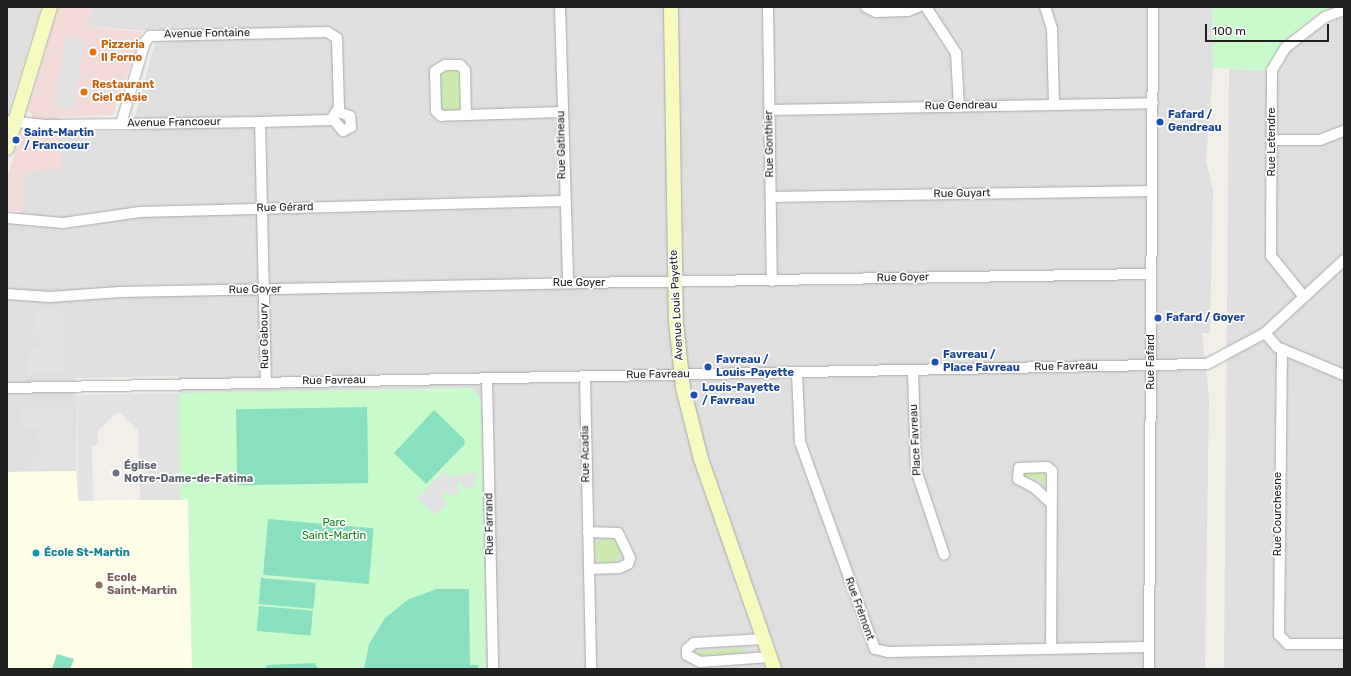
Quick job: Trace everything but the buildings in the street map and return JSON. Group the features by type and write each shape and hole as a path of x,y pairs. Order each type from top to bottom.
{"street":[{"path":"7,148 11,122 50,7"},
{"name":"Rue Gatineau","path":"560,7 564,201 568,283"},
{"name":"Avenue Louis Payette","path":"671,7 675,282 681,375 698,450 764,639 772,663 700,662 687,655 687,649 694,643 764,639"},
{"name":"Rue Gonthier","path":"768,7 772,197 772,281"},
{"path":"866,7 876,12 908,11 918,7"},
{"path":"926,7 956,53 959,107"},
{"path":"1045,7 1052,29 1054,104"},
{"name":"Rue Fafard","path":"1149,669 1153,7"},
{"name":"Rue Letendre","path":"1304,297 1271,256 1272,70 1277,58 1315,24 1344,10"},
{"name":"Avenue Francoeur","path":"11,122 121,124 260,122 336,116 338,39 333,33"},
{"name":"Avenue Fontaine","path":"121,124 142,49 150,36 333,33"},
{"path":"466,115 465,70 458,65 439,66 435,74 437,113 466,115 562,112"},
{"name":"Rue Gendreau","path":"770,110 1153,103"},
{"name":"Rue Gaboury","path":"260,122 266,382"},
{"path":"1272,140 1320,140 1344,131"},
{"name":"Rue Guyart","path":"772,197 1152,192"},
{"name":"Rue Gérard","path":"7,218 63,223 140,212 564,201"},
{"name":"Rue Favreau","path":"7,388 797,373 1212,363 1265,333 1344,260"},
{"name":"Rue Goyer","path":"7,294 50,297 264,290 568,283 1151,274"},
{"path":"1265,333 1282,349 1344,375"},
{"name":"Rue Courchesne","path":"1282,349 1279,635 1288,644 1344,644"},
{"name":"Place Favreau","path":"913,370 916,470 944,554"},
{"name":"Rue Frémont","path":"797,373 800,442 874,648 888,652 1149,647"},
{"name":"Rue Acadia","path":"585,376 591,669"},
{"name":"Rue Farrand","path":"487,379 493,669"},
{"path":"1051,503 1051,648"},
{"path":"588,532 618,533 630,558 628,564 619,568 590,569"}],"shaded area":[{"path":"7,7 41,7 7,115"},
{"path":"59,7 92,7 87,26 142,32 113,115 59,117 61,169 24,173 22,211 7,210 7,178 21,134 28,134 32,115 28,111"},
{"path":"92,7 1212,7 1213,68 1206,161 1213,190 1210,333 1202,333 1209,397 1205,669 192,669 188,499 180,500 178,376 76,378 76,471 7,472 7,218 22,211 23,173 37,171 59,133 131,131 159,27 144,31 87,26"},
{"path":"1344,17 1344,669 1224,669 1229,69 1279,71 1288,53 1323,25"},
{"path":"65,38 85,41 74,108 54,105"},
{"path":"39,308 66,312 62,373 27,374 31,347 40,347 41,335 33,334"},
{"path":"179,393 180,500 140,500 138,431 120,413 115,414 97,432 98,445 92,445 93,500 78,501 76,395"},
{"path":"73,408 74,468 32,469 32,458 39,458 38,427 22,427 22,409"},
{"name":"Ecole Saint-Martin","path":"76,471 78,501 188,499 192,669 7,669 7,472"},
{"path":"444,471 451,477 476,472 474,487 462,489 462,482 455,484 460,490 452,497 447,492 442,497 447,503 435,515 417,498"}],"green space":[{"path":"1212,7 1335,7 1317,15 1281,44 1266,70 1213,68"},
{"path":"456,69 460,72 461,105 458,109 444,110 441,107 440,74 442,70"},
{"name":"Parc Saint-Martin","path":"472,388 481,398 486,669 192,669 188,499 180,500 179,393"},
{"path":"367,407 368,483 237,485 236,409"},
{"path":"434,410 464,439 465,444 426,484 394,453"},
{"path":"1023,472 1045,472 1046,486 1038,479 1024,476"},
{"path":"268,519 374,528 369,584 263,575"},
{"path":"607,538 616,542 620,551 616,560 607,564 598,560 594,551 598,542"},
{"path":"261,578 316,583 314,609 259,604"},
{"path":"437,589 469,589 470,665 478,665 478,669 364,669 369,644 385,618 409,599"},
{"path":"259,606 313,611 311,636 257,631"},
{"path":"743,647 746,652 697,656 693,652 737,648 740,651"},
{"path":"57,654 74,659 70,669 52,669"},
{"path":"315,663 318,669 265,669 267,665"}],"place":[{"name":"Pizzeria Il Forno","path":"93,52"},
{"name":"Restaurant Ciel d'Asie","path":"84,92"},
{"name":"Fafard / Gendreau","path":"1160,122"},
{"name":"Saint-Martin / Francoeur","path":"16,140"},
{"name":"Fafard / Goyer","path":"1158,318"},
{"name":"Favreau / Place Favreau","path":"935,362"},
{"name":"Favreau / Louis-Payette","path":"708,367"},
{"name":"Louis-Payette / Favreau","path":"694,395"},
{"name":"Église Notre-Dame-de-Fatima","path":"116,473"},
{"name":"École St-Martin","path":"36,553"},
{"name":"Ecole Saint-Martin","path":"99,585"}]}
